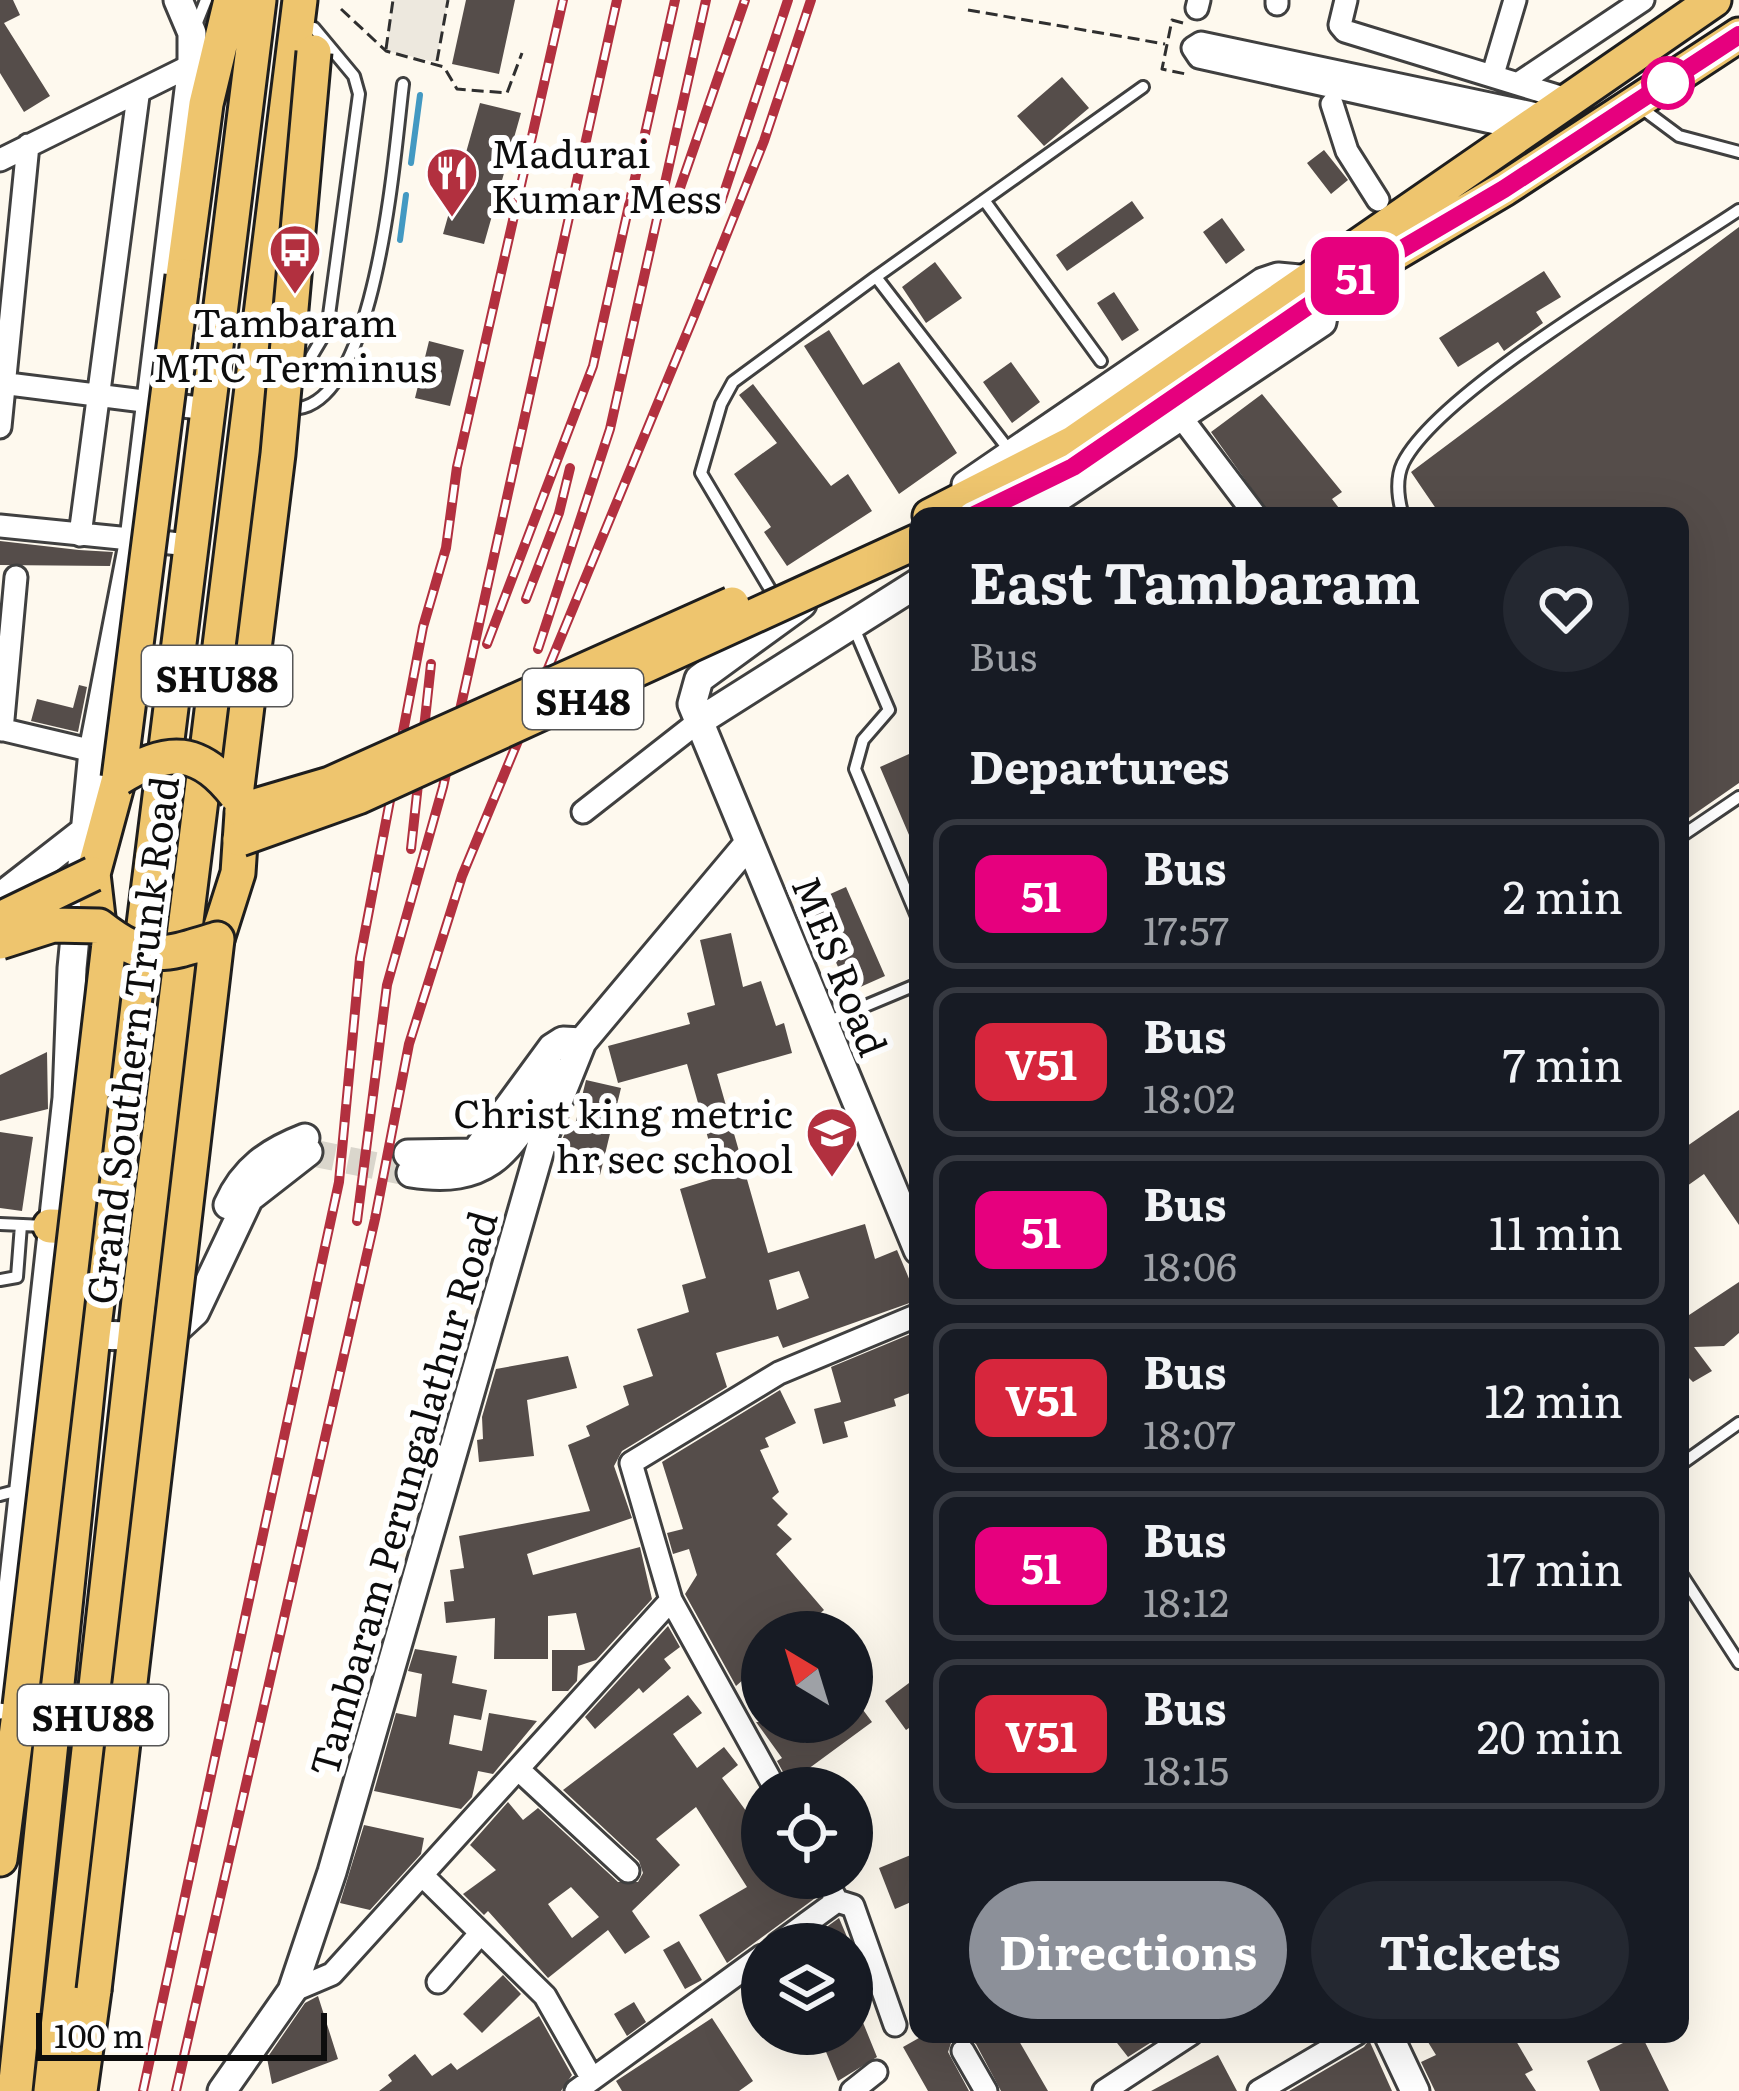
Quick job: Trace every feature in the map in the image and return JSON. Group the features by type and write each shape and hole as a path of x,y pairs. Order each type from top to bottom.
{"main road":[{"path":"0,1859 62,1375 105,930 93,874 119,778 206,104 231,0"},
{"name":"Grand Southern Trunk Road","path":"15,2091 93,1335 259,0"},
{"name":"SH48","path":"990,507 1073,467 1548,115 1714,0"},
{"path":"80,2091 217,939 238,873 314,20"},
{"name":"Grand Southern Trunk Road","path":"51,2091 135,1338 252,402 314,20"},
{"name":"SH48","path":"1318,287 1636,104 1739,35"},
{"name":"SH48","path":"944,507 1073,443 1259,328"},
{"name":"SH48","path":"240,815 330,784 909,524"},
{"name":"SH48","path":"240,815 358,797 909,545"},
{"path":"119,778 148,759 182,756 218,771 240,815"},
{"path":"0,919 93,874"},
{"path":"0,942 53,926 105,930 124,947 156,956 217,939"},
{"path":"36,1226 106,1228"}],"street":[{"path":"0,1705 36,1226 67,1098 93,751 134,539 192,65 192,33 178,0"},
{"path":"1346,0 1340,25 1345,31 1519,83 1548,115"},
{"path":"1492,74 1515,0"},
{"path":"1519,83 1642,0"},
{"path":"1202,43 1548,115 1198,57 1193,48 1202,43"},
{"path":"0,160 138,96 192,65"},
{"path":"80,535 138,96"},
{"path":"1332,104 1347,151 1378,200"},
{"path":"0,427 28,145"},
{"path":"937,507 1263,282 1278,277 1318,287 1322,322 1056,507"},
{"path":"2,383 208,409"},
{"path":"1181,417 1249,507"},
{"path":"0,526 190,545"},
{"path":"749,843 692,704 699,679 909,527"},
{"path":"16,577 1,730 93,751"},
{"path":"583,812 698,722 909,589"},
{"path":"0,897 86,830"},
{"name":"MES Road","path":"749,843 909,1228"},
{"name":"Tambaram Perungalathur Road","path":"222,2091 292,1990 332,1872 543,1139 578,1051 749,843"},
{"path":"409,1163 449,1179 486,1168 578,1051"},
{"path":"93,1335 168,1337 195,1312 249,1198 309,1144 267,1154 242,1179 189,1294 182,1299 140,1300"},
{"path":"763,1767 671,1600 631,1463 779,1373 909,1319"},
{"path":"292,1990 332,1974 671,1600"},
{"path":"519,1769 628,1871"},
{"path":"423,1876 545,1996 584,2085 741,1970"},
{"path":"807,1923 837,1901 854,1906 895,2025"},
{"path":"438,1982 479,1935"},
{"path":"1104,2091 1174,2043"},
{"path":"1259,2091 1341,2043"},
{"path":"1392,2043 1415,2091"},
{"path":"963,2051 986,2091"},
{"path":"857,2090 877,2072"}],"lane":[{"path":"192,33 206,0"},
{"path":"295,410 298,381 327,330 359,94 354,76 314,20"},
{"path":"252,402 295,410 325,394 347,370 363,331 403,84"},
{"path":"786,616 701,473 721,404 734,382 1143,87"},
{"path":"1636,104 1679,136 1738,153"},
{"path":"984,200 1101,361"},
{"path":"1401,507 1397,494 1402,465 1462,396 1739,210"},
{"path":"876,278 1011,453"},
{"path":"252,402 298,381"},
{"path":"853,625 889,710 863,740 855,769 909,898"},
{"path":"1689,831 1739,797"},
{"path":"824,1023 909,988"},
{"path":"0,1224 36,1226 17,1277 0,1280"},
{"path":"1689,1459 1739,1423"},
{"path":"1689,1586 1739,1663"}],"path":[{"path":"386,51 393,0"},
{"path":"436,62 448,0"},
{"path":"968,10 1167,44"},
{"path":"314,20 386,51 436,62 457,89 507,93 522,53"}],"shaded area":[{"path":"393,0 448,0 436,62 386,51"}],"building":[{"path":"0,0 13,0 20,15 4,23 50,96 24,112 0,73"},
{"path":"466,0 515,0 499,74 452,64"},
{"path":"1062,77 1089,108 1044,146 1017,116"},
{"path":"480,103 521,113 484,244 443,234"},
{"path":"1324,150 1348,180 1331,194 1307,163"},
{"path":"1132,201 1144,218 1067,271 1056,255"},
{"path":"1222,218 1245,250 1226,264 1203,232"},
{"path":"1739,227 1739,783 1689,818 1689,507 1435,507 1411,472"},
{"path":"935,262 962,298 926,323 902,287"},
{"path":"1544,271 1561,297 1536,312 1543,323 1504,351 1498,342 1458,367 1439,338"},
{"path":"1114,292 1139,330 1122,341 1097,303"},
{"path":"829,330 863,385 899,362 957,453 899,494 804,346"},
{"path":"429,341 464,350 450,406 415,398"},
{"path":"1011,362 1040,402 1012,423 983,382"},
{"path":"753,384 831,486 848,474 872,511 787,566 764,532 771,527 734,474 777,443 739,395"},
{"path":"1262,394 1342,492 1332,499 1338,507 1265,507 1211,432"},
{"path":"0,541 113,552 110,566 0,565"},
{"path":"79,685 87,687 78,732 31,721 37,699 73,708"},
{"path":"909,754 909,835 880,767"},
{"path":"846,887 885,976 849,992 810,903"},
{"path":"731,933 743,987 761,981 776,1026 784,1023 792,1053 717,1074 768,1253 865,1224 875,1259 897,1250 909,1279 909,1303 783,1348 778,1336 716,1353 727,1387 622,1451 614,1466 632,1518 527,1554 533,1575 640,1547 652,1599 596,1660 578,1666 577,1681 568,1691 552,1691 552,1650 585,1650 576,1613 548,1616 548,1659 494,1659 495,1618 446,1623 444,1602 454,1601 450,1570 464,1568 459,1536 590,1511 568,1445 590,1436 586,1426 629,1405 623,1386 653,1376 637,1329 689,1312 682,1285 706,1278 680,1189 719,1177 687,1064 618,1083 608,1046 690,1024 687,1013 715,1005 700,940","holes":["799,1271 809,1298 777,1310 769,1280"]},
{"path":"47,1052 48,1109 0,1121 0,1075"},
{"path":"586,1080 621,1088 600,1175 570,1169 575,1148 560,1145 569,1123 575,1125"},
{"path":"1739,1110 1739,1225 1704,1174 1689,1185 1689,1145"},
{"path":"0,1132 33,1137 22,1211 0,1208"},
{"path":"1739,1282 1739,1333 1724,1346 1694,1347 1712,1371 1693,1382 1689,1378 1689,1315"},
{"path":"909,1335 909,1393 894,1399 896,1406 844,1422 848,1437 823,1444 814,1409 841,1402 831,1367"},
{"path":"568,1356 577,1388 527,1400 534,1456 479,1462 477,1440 483,1439 482,1417 496,1369"},
{"path":"780,1390 796,1423 765,1438 769,1447 760,1450 779,1492 772,1498 788,1514 777,1525 792,1539 776,1554 824,1610 741,1611 741,1682 736,1686 685,1594 697,1575 689,1549 673,1554 667,1533 683,1529 662,1462"},
{"path":"668,1626 680,1647 664,1659 671,1668 643,1693 639,1688 595,1729 585,1717"},
{"path":"415,1649 457,1656 452,1683 487,1690 481,1720 454,1715 449,1744 482,1751 489,1713 537,1721 493,1774 478,1771 472,1797 461,1809 374,1791 396,1713 416,1717 422,1674 408,1671"},
{"path":"909,1683 909,1728 906,1730 885,1701"},
{"path":"688,1695 702,1713 673,1734 697,1768 724,1747 738,1765 722,1778 741,1804 741,1878 696,1807 656,1839 680,1865 632,1911 650,1937 625,1954 608,1930 548,1978 488,1911 484,1915 463,1894 496,1870 470,1845 508,1802 523,1820 538,1808 618,1882 638,1882 643,1873 639,1861 563,1790","holes":["571,1887 599,1917 572,1938 548,1904"]},
{"path":"771,1743 843,1743 811,1767 780,1767 777,1761 782,1758"},
{"path":"364,1825 424,1838 421,1854 370,1910 340,1903"},
{"path":"909,1856 909,1903 895,1909 879,1868"},
{"path":"741,1890 741,1899 814,1899 781,1923 741,1923 741,1953 727,1963 699,1915"},
{"path":"679,1941 702,1980 685,1989 663,1950"},
{"path":"503,1975 521,1994 482,2033 463,2014"},
{"path":"318,1996 338,2059 272,2084 267,2058 305,2003"},
{"path":"634,2002 646,2022 627,2036 614,2014"},
{"path":"539,2016 572,2075 561,2091 379,2091 392,2081 388,2075 415,2054 432,2076 451,2063 457,2070"},
{"path":"712,2018 753,2081 739,2091 622,2091 616,2081"},
{"path":"951,2043 948,2052 969,2091 928,2091 903,2047"},
{"path":"1020,2043 1048,2091 1001,2091 976,2044"},
{"path":"1117,2043 1150,2043 1128,2057"},
{"path":"1370,2043 1392,2091 1289,2091"},
{"path":"1429,2043 1517,2043 1533,2070 1525,2074 1536,2091 1435,2091 1421,2062 1436,2055"},
{"path":"1623,2043 1645,2043 1669,2091 1600,2091 1587,2061"},
{"path":"873,2047 877,2057 838,2081 827,2055 873,2055"},
{"path":"1218,2055 1237,2091 1151,2091"}],"waterway":[{"path":"411,163 420,95"},
{"path":"400,240 406,195"}],"tunnel":[{"path":"308,1152 411,1173"}],"railway":[{"path":"143,2091 339,1182 360,958 423,627 446,548 457,467 563,0"},
{"path":"357,1221 387,985 443,787 617,0"},
{"path":"487,644 593,366 675,0"},
{"path":"538,649 610,429 706,0"},
{"path":"673,208 745,0"},
{"path":"720,205 788,0"},
{"path":"176,2091 375,1219 409,1044 462,876 764,141 811,0"},
{"path":"526,599 559,513 570,468"},
{"path":"411,849 431,664"}],"bus line":[{"name":"51","path":"991,507 1073,467 1327,293 1504,189 1739,35"}],"place":[{"name":"Madurai Kumar Mess","path":"452,219"},
{"name":"Tambaram MTC Terminus","path":"295,296"},
{"name":"Christ king metric hr sec school","path":"832,1179"}]}
